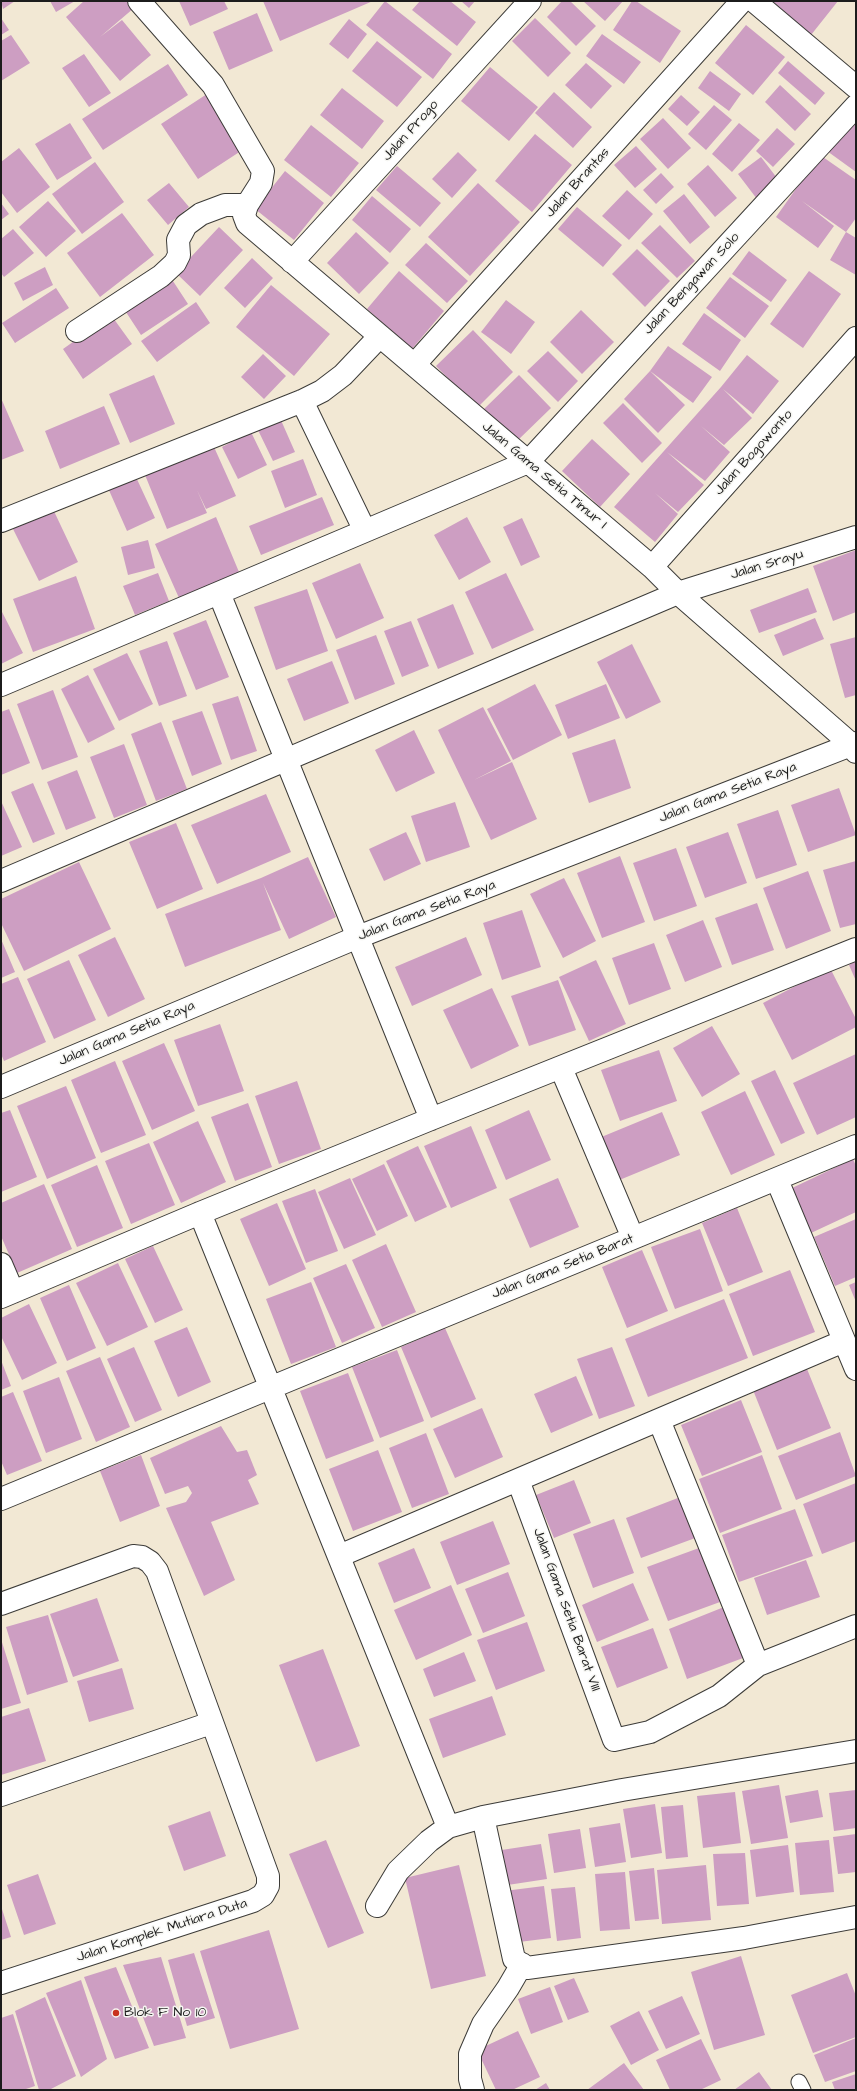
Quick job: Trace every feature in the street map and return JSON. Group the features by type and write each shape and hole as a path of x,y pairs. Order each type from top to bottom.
{"street":[{"path":"77,331 161,276 175,263 179,255 178,240 186,225 201,214 225,205 246,205 262,183 263,171 213,85 140,1"},
{"name":"Jalan Progo","path":"292,262 530,1"},
{"name":"Jalan Brantas","path":"414,365 742,1"},
{"path":"754,1 856,87"},
{"name":"Jalan Bengawan Solo","path":"528,462 856,106"},
{"name":"Jalan Gama Setia Timur I","path":"246,205 244,215 247,223 652,567 678,593 855,747"},
{"path":"1,521 302,401 322,391 343,375 380,336"},
{"name":"Jalan Bogowonto","path":"652,567 856,338"},
{"path":"302,401 365,531"},
{"path":"1,685 528,462"},
{"name":"Jalan Srayu","path":"1,881 678,593 856,537"},
{"path":"219,593 431,1119"},
{"name":"Jalan Gama Setia Raya","path":"1,1088 358,937 855,747"},
{"path":"1,1264 7,1295 200,1213 856,949"},
{"path":"561,1068 633,1238"},
{"name":"Jalan Gama Setia Barat","path":"1,1499 777,1180 856,1146"},
{"path":"777,1180 856,1370"},
{"path":"200,1213 448,1827"},
{"path":"339,1556 844,1341"},
{"path":"659,1420 758,1665 856,1626"},
{"name":"Jalan Gama Setia Barat VIII","path":"518,1480 614,1740 650,1732 719,1696 758,1665"},
{"name":"Jalan Komplek Mutiara Duta","path":"1,1604 133,1556 142,1557 157,1571 268,1876 268,1886 263,1895 253,1901 1,1983"},
{"path":"1,1795 212,1724"},
{"path":"377,1906 398,1871 429,1841 448,1827 483,1818 622,1790 856,1751"},
{"path":"483,1818 514,1959 527,1968 744,1938 856,1917"},
{"path":"472,2090 470,2079 470,2054 483,2024 508,1988 522,1964"}],"building":[{"path":"1,1 15,1 3,9"},
{"path":"50,1 75,1 56,12"},
{"path":"84,1 128,1 134,8 100,37 122,20 151,55 120,81 66,17"},
{"path":"179,1 224,1 228,9 190,26"},
{"path":"263,1 373,1 280,41"},
{"path":"385,1 452,54 433,79 366,25"},
{"path":"420,1 450,1 476,22 457,46 412,10"},
{"path":"461,1 475,1 469,8"},
{"path":"562,1 570,1 596,26 576,46 547,17"},
{"path":"583,1 623,1 605,21"},
{"path":"632,1 636,1 681,31 660,63 613,30"},
{"path":"767,1 838,1 811,35"},
{"path":"257,13 273,51 229,70 213,32"},
{"path":"1,18 9,30 1,35"},
{"path":"535,18 571,53 548,77 512,41"},
{"path":"349,19 367,34 348,59 329,44"},
{"path":"746,25 785,57 753,95 715,63"},
{"path":"602,34 641,62 624,84 586,56"},
{"path":"11,35 30,63 1,81 1,41"},
{"path":"377,41 422,77 397,107 352,71"},
{"path":"84,54 111,93 89,107 62,68"},
{"path":"788,61 825,93 815,105 778,73"},
{"path":"586,63 612,86 591,109 565,85"},
{"path":"168,64 188,95 103,150 82,119"},
{"path":"490,67 538,107 509,141 461,101"},
{"path":"710,71 741,94 729,111 698,88"},
{"path":"780,85 811,114 795,131 765,102"},
{"path":"342,88 384,121 362,149 320,115"},
{"path":"554,92 592,127 573,148 535,113"},
{"path":"207,94 244,149 198,179 161,124"},
{"path":"681,95 700,112 687,126 668,109"},
{"path":"714,105 732,120 706,150 688,134"},
{"path":"663,118 691,148 668,169 640,139"},
{"path":"849,121 856,126 856,172 827,151"},
{"path":"70,123 92,158 57,180 35,144"},
{"path":"739,123 760,140 732,172 712,154"},
{"path":"311,125 359,163 331,197 284,160"},
{"path":"777,128 795,144 773,167 756,151"},
{"path":"535,134 572,165 532,212 495,181"},
{"path":"636,146 657,169 635,188 614,165"},
{"path":"19,148 50,187 17,213 1,192 1,162"},
{"path":"458,152 477,170 452,198 432,179"},
{"path":"820,155 856,180 856,218 846,232 802,201 834,226 818,248 776,217"},
{"path":"761,157 780,182 757,199 738,174"},
{"path":"95,162 124,202 82,234 52,194"},
{"path":"708,165 737,198 715,217 687,184"},
{"path":"397,166 441,203 420,227 376,190"},
{"path":"285,171 324,203 294,240 255,209"},
{"path":"661,173 674,187 656,204 643,190"},
{"path":"169,183 189,207 168,225 147,200"},
{"path":"478,183 520,222 470,276 428,237"},
{"path":"627,190 653,214 629,240 602,216"},
{"path":"684,194 710,227 690,244 663,211"},
{"path":"372,196 411,229 390,253 352,220"},
{"path":"48,201 76,231 46,257 19,227"},
{"path":"1,203 9,214 1,220"},
{"path":"577,207 622,245 603,267 558,229"},
{"path":"122,213 154,255 100,297 67,253"},
{"path":"660,225 695,261 677,278 641,243"},
{"path":"219,227 243,250 200,296 176,273"},
{"path":"13,229 34,253 4,277 1,273 1,239"},
{"path":"356,232 389,263 359,294 327,263"},
{"path":"846,232 856,238 856,275 830,260"},
{"path":"426,243 468,281 447,303 405,265"},
{"path":"637,249 670,281 645,307 612,274"},
{"path":"749,251 787,280 771,302 732,274"},
{"path":"252,258 273,278 245,308 224,288"},
{"path":"45,267 53,285 23,301 14,283"},
{"path":"399,271 444,311 412,349 367,309"},
{"path":"809,271 841,294 803,348 770,324"},
{"path":"730,277 769,306 745,338 706,308"},
{"path":"171,278 188,304 141,335 124,309"},
{"path":"271,285 330,334 294,376 236,327"},
{"path":"56,288 69,308 15,343 2,323"},
{"path":"506,300 535,322 511,354 481,332"},
{"path":"196,302 210,323 157,362 141,341"},
{"path":"581,310 614,342 582,374 550,342"},
{"path":"704,313 741,340 720,371 682,344"},
{"path":"111,315 132,344 83,379 63,349"},
{"path":"473,330 513,372 477,408 436,366"},
{"path":"668,346 712,377 693,403 650,371"},
{"path":"548,351 578,381 558,402 527,371"},
{"path":"263,354 286,376 264,399 241,377"},
{"path":"747,355 779,381 753,414 723,389 752,418 724,445 701,426 730,452 705,481 667,452 704,485 678,512 655,493 678,514 655,542 614,507 721,387"},
{"path":"650,371 685,405 658,433 624,399"},
{"path":"154,375 175,424 130,443 109,394"},
{"path":"519,375 551,408 516,442 484,409"},
{"path":"1,398 24,451 1,460"},
{"path":"623,403 662,443 642,463 603,423"},
{"path":"104,406 120,444 60,469 45,431"},
{"path":"280,418 295,452 273,461 257,428"},
{"path":"251,432 267,465 238,479 222,447"},
{"path":"592,439 630,474 600,507 562,471"},
{"path":"214,447 236,496 206,509 197,490 207,513 167,529 143,470"},
{"path":"303,459 317,495 285,508 271,471"},
{"path":"135,475 155,518 127,531 108,488"},
{"path":"322,497 334,525 261,555 249,526"},
{"path":"52,507 78,562 39,581 12,527"},
{"path":"216,517 239,572 179,598 155,544"},
{"path":"467,517 491,562 459,580 434,535"},
{"path":"522,518 540,557 521,566 503,527"},
{"path":"148,540 155,568 128,575 121,547"},
{"path":"856,550 856,612 833,621 813,566"},
{"path":"360,563 384,618 336,639 312,583"},
{"path":"158,573 169,601 135,615 123,586"},
{"path":"506,573 534,630 492,649 465,592"},
{"path":"76,576 95,629 33,652 13,599"},
{"path":"808,588 817,612 759,633 750,610"},
{"path":"307,589 328,651 276,670 254,607"},
{"path":"453,604 474,654 438,669 417,619"},
{"path":"1,610 23,653 1,664"},
{"path":"815,618 824,639 783,656 774,635"},
{"path":"206,620 229,677 196,690 173,633"},
{"path":"411,621 429,666 402,677 384,631"},
{"path":"376,635 395,684 355,700 336,650"},
{"path":"856,637 856,695 845,698 830,644"},
{"path":"167,641 187,696 159,706 139,651"},
{"path":"632,644 661,702 626,719 597,662"},
{"path":"127,653 153,704 119,721 93,669"},
{"path":"332,661 349,703 304,721 287,679"},
{"path":"88,675 115,729 88,743 61,689"},
{"path":"535,684 562,735 513,760 487,709"},
{"path":"606,684 620,718 568,739 555,705"},
{"path":"53,690 78,757 42,770 17,704"},
{"path":"238,696 257,751 231,760 212,704"},
{"path":"483,707 511,761 474,780 512,762 537,819 491,840 438,730"},
{"path":"9,709 30,763 1,775 1,712"},
{"path":"202,711 222,764 192,776 172,721"},
{"path":"161,722 187,789 156,801 131,734"},
{"path":"414,730 435,773 396,792 375,750"},
{"path":"615,739 631,788 589,803 572,753"},
{"path":"124,744 147,805 114,818 90,757"},
{"path":"77,770 96,818 66,830 47,782"},
{"path":"33,783 55,834 33,843 11,792"},
{"path":"839,788 856,835 808,852 791,805"},
{"path":"266,794 291,852 217,884 191,825"},
{"path":"1,801 22,847 1,856"},
{"path":"455,802 470,847 426,862 411,816"},
{"path":"778,810 797,865 756,879 737,824"},
{"path":"176,823 203,889 157,909 129,842"},
{"path":"406,832 421,864 384,881 369,849"},
{"path":"728,832 747,883 705,898 686,847"},
{"path":"676,848 697,906 654,921 633,863"},
{"path":"620,856 645,922 602,938 577,873"},
{"path":"308,857 336,917 289,939 263,883 281,930 185,967 165,914 261,878"},
{"path":"856,861 856,924 840,928 823,870"},
{"path":"79,862 111,929 24,971 1,923 1,899"},
{"path":"808,871 831,931 786,949 763,888"},
{"path":"564,878 596,941 563,958 530,894"},
{"path":"757,903 774,950 732,965 715,918"},
{"path":"522,910 541,967 502,980 483,923"},
{"path":"703,920 722,967 685,982 666,935"},
{"path":"115,937 145,999 108,1017 78,955"},
{"path":"466,937 482,975 412,1006 395,967"},
{"path":"1,939 15,972 1,978"},
{"path":"654,943 671,989 629,1005 612,958"},
{"path":"69,960 96,1020 54,1039 27,979"},
{"path":"596,960 626,1024 589,1041 559,977"},
{"path":"856,961 856,981 849,965"},
{"path":"830,968 856,1019 856,1027 792,1060 763,1003"},
{"path":"18,977 46,1042 4,1061 1,1054 1,984"},
{"path":"558,980 576,1030 529,1046 511,996"},
{"path":"492,988 519,1046 471,1069 443,1010"},
{"path":"220,1024 244,1091 198,1106 174,1040"},
{"path":"712,1026 740,1074 702,1097 673,1048"},
{"path":"164,1043 195,1111 152,1130 122,1061"},
{"path":"659,1050 677,1101 620,1121 601,1070"},
{"path":"856,1054 856,1117 817,1135 793,1083"},
{"path":"115,1061 146,1135 101,1153 71,1080"},
{"path":"775,1070 805,1133 781,1144 751,1081"},
{"path":"297,1081 321,1149 279,1164 255,1096"},
{"path":"66,1086 96,1158 47,1179 17,1106"},
{"path":"745,1091 775,1155 731,1175 701,1112"},
{"path":"248,1103 272,1167 235,1181 211,1117"},
{"path":"10,1110 37,1177 1,1192 1,1113"},
{"path":"529,1110 551,1160 506,1180 485,1130"},
{"path":"662,1112 680,1155 617,1181 599,1138"},
{"path":"198,1121 226,1182 181,1203 153,1142"},
{"path":"471,1126 497,1188 451,1208 424,1146"},
{"path":"149,1143 175,1205 131,1224 105,1161"},
{"path":"418,1146 447,1207 415,1222 386,1161"},
{"path":"853,1159 856,1166 856,1212 811,1233 790,1189"},
{"path":"384,1164 408,1216 377,1231 352,1179"},
{"path":"97,1165 123,1228 77,1247 51,1185"},
{"path":"350,1178 376,1235 344,1249 318,1192"},
{"path":"558,1178 579,1227 530,1248 509,1199"},
{"path":"44,1184 72,1249 17,1273 1,1236 1,1203"},
{"path":"315,1189 338,1251 306,1263 282,1201"},
{"path":"277,1203 306,1269 269,1286 240,1219"},
{"path":"737,1208 763,1272 728,1286 702,1223"},
{"path":"856,1219 856,1277 835,1286 814,1237"},
{"path":"700,1229 723,1291 675,1309 651,1247"},
{"path":"386,1244 416,1312 382,1327 352,1260"},
{"path":"153,1246 183,1310 155,1323 125,1259"},
{"path":"642,1250 668,1311 627,1328 602,1267"},
{"path":"118,1263 148,1327 107,1346 76,1283"},
{"path":"346,1264 375,1328 342,1343 313,1278"},
{"path":"790,1270 815,1332 753,1356 729,1294"},
{"path":"311,1282 336,1347 291,1364 266,1299"},
{"path":"856,1282 856,1302 849,1285"},
{"path":"69,1285 96,1348 67,1361 40,1298"},
{"path":"724,1299 748,1358 648,1397 625,1339"},
{"path":"29,1304 57,1363 22,1380 1,1336 1,1318"},
{"path":"187,1327 211,1382 178,1397 154,1341"},
{"path":"445,1328 476,1399 431,1418 401,1347"},
{"path":"134,1347 162,1410 135,1422 107,1359"},
{"path":"612,1347 635,1406 599,1419 577,1359"},
{"path":"397,1350 424,1421 380,1438 352,1367"},
{"path":"100,1357 130,1427 96,1442 66,1371"},
{"path":"1,1360 11,1386 1,1390"},
{"path":"807,1369 831,1428 777,1450 753,1390"},
{"path":"348,1373 374,1441 326,1459 300,1391"},
{"path":"576,1376 593,1415 551,1433 534,1394"},
{"path":"59,1377 82,1439 46,1453 23,1391"},
{"path":"13,1392 42,1461 7,1475 1,1461 1,1397"},
{"path":"741,1400 762,1452 702,1476 681,1425"},
{"path":"482,1408 503,1457 455,1478 433,1429"},
{"path":"221,1426 237,1452 247,1450 257,1475 248,1480 259,1504 211,1522 235,1580 204,1596 166,1508 186,1502 192,1493 188,1486 165,1494 150,1458"},
{"path":"840,1432 856,1476 796,1500 778,1456"},
{"path":"426,1433 449,1494 412,1508 389,1448"},
{"path":"378,1450 402,1512 353,1531 329,1469"},
{"path":"141,1455 160,1506 120,1522 100,1471"},
{"path":"762,1455 782,1509 720,1533 699,1479"},
{"path":"574,1480 591,1523 554,1538 536,1495"},
{"path":"856,1483 856,1541 822,1554 803,1504"},
{"path":"683,1496 698,1537 641,1558 626,1518"},
{"path":"795,1509 813,1556 739,1582 722,1535"},
{"path":"614,1519 634,1573 593,1588 573,1534"},
{"path":"493,1521 510,1564 457,1585 440,1542"},
{"path":"414,1548 431,1588 394,1603 378,1563"},
{"path":"699,1548 720,1602 668,1621 647,1567"},
{"path":"806,1560 820,1597 767,1615 754,1578"},
{"path":"508,1572 525,1616 483,1633 465,1589"},
{"path":"633,1583 649,1620 597,1642 582,1605"},
{"path":"451,1585 472,1635 416,1660 394,1610"},
{"path":"97,1598 119,1661 73,1677 50,1614"},
{"path":"724,1607 743,1658 687,1679 669,1629"},
{"path":"48,1615 68,1682 27,1695 6,1627"},
{"path":"527,1622 545,1671 496,1690 477,1640"},
{"path":"653,1628 668,1668 617,1688 601,1647"},
{"path":"1,1639 21,1703 1,1709"},
{"path":"323,1649 360,1746 316,1762 279,1665"},
{"path":"464,1652 476,1681 434,1697 423,1669"},
{"path":"122,1668 134,1709 89,1722 77,1681"},
{"path":"492,1696 506,1735 443,1758 429,1719"},
{"path":"29,1708 46,1761 1,1775 1,1717"},
{"path":"779,1785 788,1838 751,1844 742,1791"},
{"path":"818,1790 823,1817 790,1823 785,1796"},
{"path":"856,1790 856,1828 834,1831 829,1793"},
{"path":"735,1792 741,1843 703,1848 697,1796"},
{"path":"655,1804 662,1853 631,1858 623,1809"},
{"path":"683,1805 688,1857 666,1859 661,1807"},
{"path":"210,1811 226,1856 184,1871 168,1826"},
{"path":"620,1823 626,1862 595,1867 589,1828"},
{"path":"580,1829 586,1868 554,1873 548,1834"},
{"path":"856,1834 856,1872 838,1874 833,1837"},
{"path":"326,1840 364,1933 328,1948 289,1854"},
{"path":"829,1840 834,1892 800,1895 795,1843"},
{"path":"541,1844 547,1879 501,1886 495,1851"},
{"path":"788,1845 794,1892 756,1897 750,1850"},
{"path":"745,1853 749,1904 717,1906 713,1854"},
{"path":"459,1865 486,1976 431,1989 405,1878"},
{"path":"706,1865 711,1920 662,1924 657,1870"},
{"path":"654,1868 659,1919 635,1921 629,1871"},
{"path":"625,1872 630,1929 600,1931 595,1874"},
{"path":"38,1874 56,1924 24,1935 7,1885"},
{"path":"544,1886 551,1938 511,1943 504,1891"},
{"path":"575,1887 581,1938 557,1941 551,1889"},
{"path":"1,1906 11,1937 1,1940"},
{"path":"269,1930 299,2029 230,2049 200,1951"},
{"path":"194,1953 215,2018 187,2026 168,1960"},
{"path":"741,1956 765,2035 714,2050 691,1972"},
{"path":"161,1957 186,2038 154,2046 123,1965"},
{"name":"Blok F No 10","path":"116,1967 149,2048 115,2059 84,1977"},
{"path":"847,1973 856,1996 856,2037 813,2053 791,1995"},
{"path":"574,1978 589,2012 568,2020 554,1986"},
{"path":"81,1980 107,2059 81,2077 46,1993"},
{"path":"550,1987 563,2022 531,2034 518,1999"},
{"path":"682,1996 700,2034 666,2049 648,2011"},
{"path":"45,1997 76,2076 49,2090 39,2090 15,2011"},
{"path":"639,2011 659,2050 631,2065 610,2026"},
{"path":"13,2014 35,2086 23,2090 1,2090 1,2018"},
{"path":"518,2031 540,2077 512,2090 496,2090 477,2050"},
{"path":"856,2038 856,2071 825,2082 814,2055"},
{"path":"701,2039 721,2080 700,2090 670,2090 656,2060"},
{"path":"624,2063 644,2090 587,2090"},
{"path":"759,2072 772,2090 734,2090"},
{"path":"856,2074 856,2090 835,2090 832,2082"},
{"path":"546,2083 550,2090 535,2090"}],"place":[{"name":"Blok F No 10","path":"116,2013"}]}
